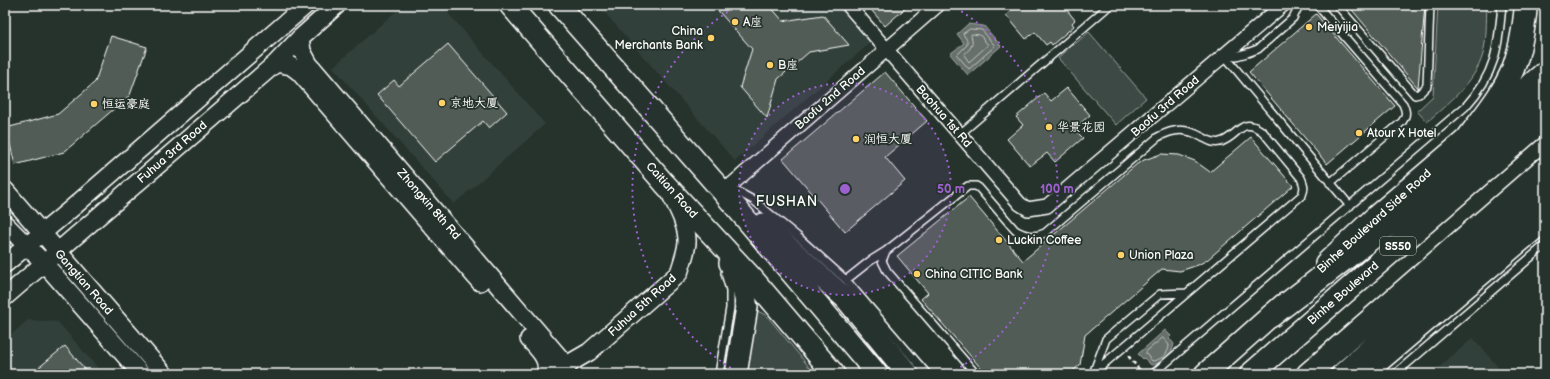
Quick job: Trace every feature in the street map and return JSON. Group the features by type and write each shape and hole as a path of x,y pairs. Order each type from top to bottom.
{"highway":[{"path":"1467,139 1502,89 1513,70 1523,30 1526,5"},
{"path":"1271,316 1390,224 1545,94"},
{"name":"Binhe Boulevard","path":"1250,374 1545,118"},
{"path":"1308,374 1545,168"},
{"path":"1343,374 1475,254 1545,193"}],"main road":[{"name":"Caitian Road","path":"510,5 664,183 754,280 834,374"},
{"path":"560,5 722,192 876,374"},
{"name":"Binhe Boulevard Side Road","path":"1205,374 1271,316 1376,216 1545,72"},
{"path":"722,192 767,227 841,294 908,374"},
{"path":"1364,374 1545,220"},
{"path":"720,243 743,289 747,307 736,374"}],"street":[{"name":"Fuhua 3rd Road","path":"5,264 42,234 306,5"},
{"name":"Fuhua 3rd Road","path":"5,297 276,62 337,5"},
{"name":"Baohua 1st Rd","path":"848,5 1020,204 1028,209 1047,206"},
{"name":"Baofu 2nd Road","path":"722,192 938,5"},
{"name":"Baofu 3rd Road","path":"1047,206 1283,5"},
{"name":"Zhongxin 8th Rd","path":"300,38 302,51 309,64 567,370"},
{"name":"Zhongxin 8th Rd","path":"276,62 291,66 299,72 543,355 547,366 545,374"},
{"name":"Fuhua 5th Road","path":"549,374 567,370 679,273 687,241 678,210 664,183"},
{"name":"Gangtian Road","path":"5,190 164,374"},
{"name":"Gangtian Road","path":"5,224 44,263 141,374"}],"lane":[{"path":"960,134 1110,5"},
{"path":"1224,55 1236,56 1247,54 1258,48 1293,18 1299,5"},
{"path":"1317,5 1403,104 1406,111 1406,117 1402,122 1330,183"},
{"path":"1337,5 1415,95 1419,94 1426,86 1430,5"},
{"path":"1153,374 1455,117 1476,96 1484,83 1497,51 1502,5"},
{"path":"1224,55 1350,206"},
{"path":"846,280 870,261 886,251 968,186 976,186 979,188 1015,230 1023,235 1039,236 1158,137 1169,132 1180,130 1191,131 1211,142 1218,143 1225,140 1240,128 1252,125 1257,127 1263,132 1301,178 1304,184 1304,190 1298,198 1092,374"},
{"path":"722,192 730,190 753,200 797,236 846,280 927,374"},
{"path":"719,374 730,308 730,290 720,243"},
{"path":"1395,374 1545,245"},
{"path":"884,266 882,261 886,251"},
{"path":"870,261 874,260 884,266 976,374"},
{"path":"1092,374 1106,339 1127,321 1160,294 1188,293"},
{"path":"884,336 891,331"}],"path":[{"path":"1143,331 1129,357 1143,374"}],"shaded area":[{"name":"京地大厦","path":"403,5 441,5 545,124 454,204 333,67"},
{"path":"598,5 837,5 870,43 735,161"},
{"path":"1438,5 1487,5 1486,36 1483,54 1474,74 1460,92 1427,122 1417,111 1433,96"},
{"path":"1545,7 1545,58 1539,50"},
{"path":"1089,32 1146,98 1116,125 1058,58"},
{"path":"760,312 767,316 815,374 737,374 756,313"},
{"path":"28,320 58,322 103,374 5,374 5,340"},
{"path":"1473,338 1504,374 1431,374"}],"water":[{"path":"968,24 984,26 1001,46 968,75 950,54 964,43 957,34"},
{"path":"1165,330 1171,336 1169,338 1174,344 1173,349 1166,359 1160,363 1151,365 1138,354"}],"building":[{"name":"B座","path":"713,5 769,5 783,21 823,15 849,45 809,52 778,79 767,118 740,87 752,49"},
{"path":"867,5 909,5 885,26"},
{"path":"1017,5 1063,5 1075,20 1072,23 1074,26 1052,45 1050,42 1046,45 1035,32 1026,39 1006,15"},
{"path":"1348,5 1425,5 1418,88 1358,17"},
{"path":"1316,14 1395,106 1327,164 1249,72"},
{"name":"恒运豪庭","path":"111,36 147,47 130,95 64,152 15,165 6,128 58,114 95,82"},
{"name":"京地大厦","path":"448,44 507,112 489,128 483,121 435,162 377,95 394,80 399,86"},
{"name":"润恒大厦","path":"885,72 927,121 885,157 905,181 845,232 783,159"},
{"name":"华景花园","path":"1067,88 1090,115 1074,129 1083,138 1055,162 1047,153 1030,166 1007,139 1023,125 1016,117 1044,93 1051,101"},
{"name":"Union Plaza","path":"1251,137 1293,186 1207,260 1198,265 1180,271 1162,269 1085,335 1080,365 1069,374 1000,374 996,369 990,374 986,374 921,299 928,293 897,256 969,197 1023,261 1137,164 1144,160 1161,154 1179,155 1195,161 1210,172"},
{"path":"65,346 89,374 31,374"}],"place":[{"name":"A座","path":"735,22"},
{"name":"Meiyijia","path":"1309,27"},
{"name":"China Merchants Bank","path":"711,38"},
{"name":"B座","path":"770,65"},
{"name":"京地大厦","path":"442,103"},
{"name":"恒运豪庭","path":"94,104"},
{"name":"华景花园","path":"1049,127"},
{"name":"Atour X Hotel","path":"1359,133"},
{"name":"润恒大厦","path":"856,139"},
{"name":"Luckin Coffee","path":"999,240"},
{"name":"Union Plaza","path":"1121,255"},
{"name":"China CITIC Bank","path":"917,274"}],"district":[{"name":"FUSHAN","path":"787,201"}]}
